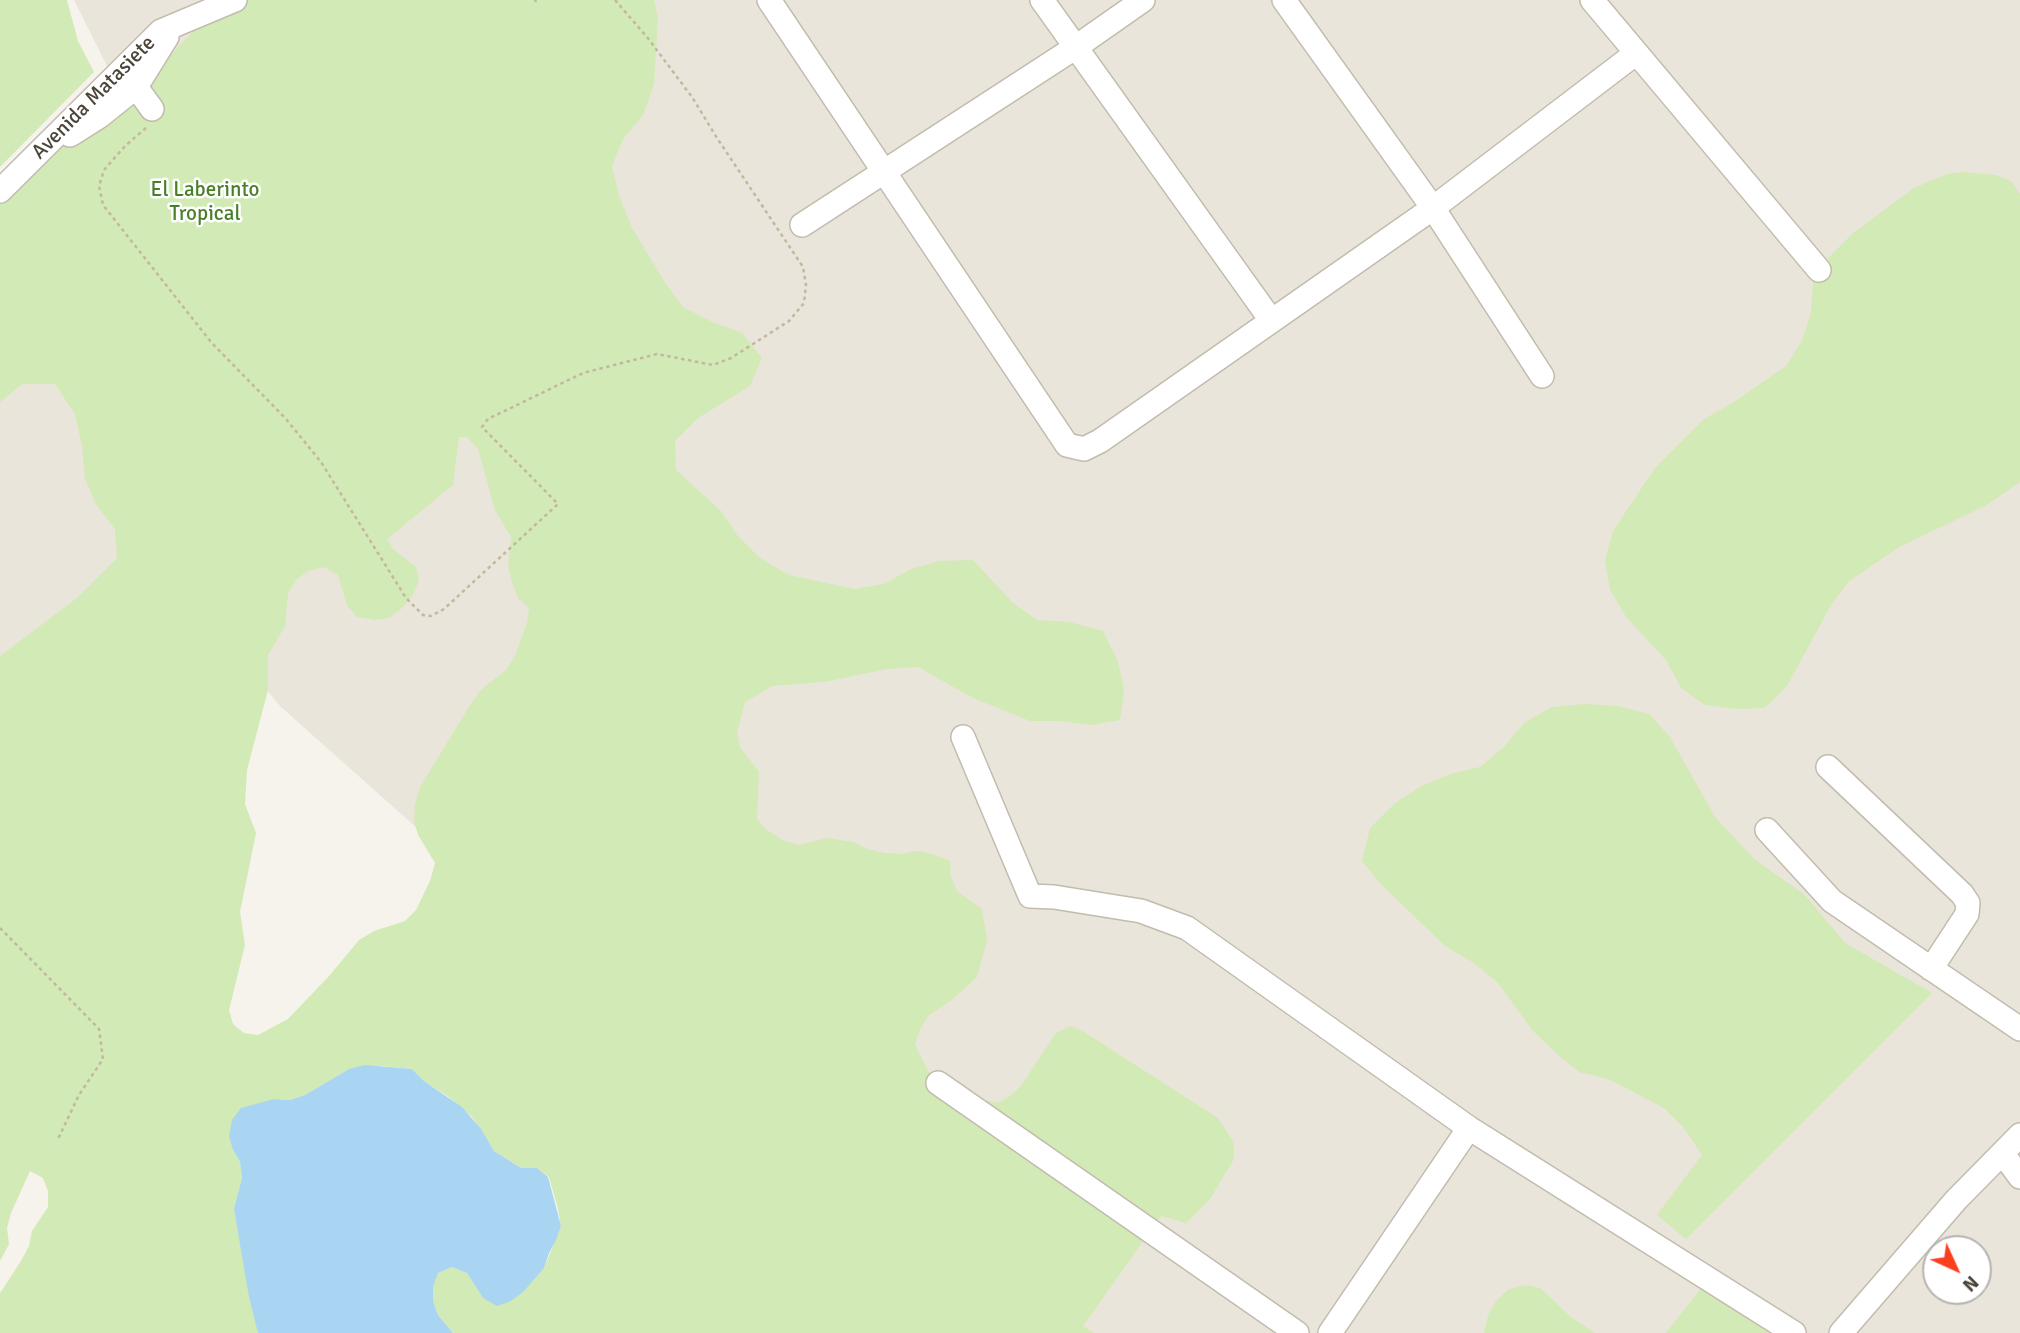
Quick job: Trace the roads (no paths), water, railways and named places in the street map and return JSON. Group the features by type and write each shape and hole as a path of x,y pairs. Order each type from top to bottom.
{"street":[{"name":"Avenida Matasiete","path":"0,191 161,31 235,0"},
{"path":"769,0 1067,445 1084,449 1100,441 1433,208 1635,54"},
{"path":"1042,0 1271,320"},
{"path":"802,225 1076,47 1143,0"},
{"path":"1284,0 1433,208 1542,376"},
{"path":"1592,0 1819,270"},
{"path":"50,141 75,133 136,87 162,43 180,23"},
{"path":"136,87 152,109"},
{"path":"963,737 1030,896 1054,897 1142,911 1187,928 1469,1128 1794,1333"},
{"path":"1828,767 1962,894 1968,903 1967,914 1931,969"},
{"path":"1767,830 1832,901 2020,1029"},
{"path":"938,1083 1297,1333"},
{"path":"1330,1333 1469,1128"},
{"path":"1841,1333 1956,1200 2020,1135"},
{"path":"2003,1154 2020,1177"}],"water":[{"path":"365,1065 412,1069 424,1081 462,1107 481,1129 494,1151 521,1168 537,1168 548,1177 561,1226 556,1240 544,1268 523,1292 511,1301 497,1306 483,1298 467,1273 452,1267 438,1273 433,1287 433,1301 438,1315 453,1333 258,1333 234,1209 242,1178 240,1162 229,1136 232,1120 241,1108 274,1099 290,1100 305,1095 349,1069"}],"park label":[{"name":"El Laberinto Tropical","path":"205,202"}]}
